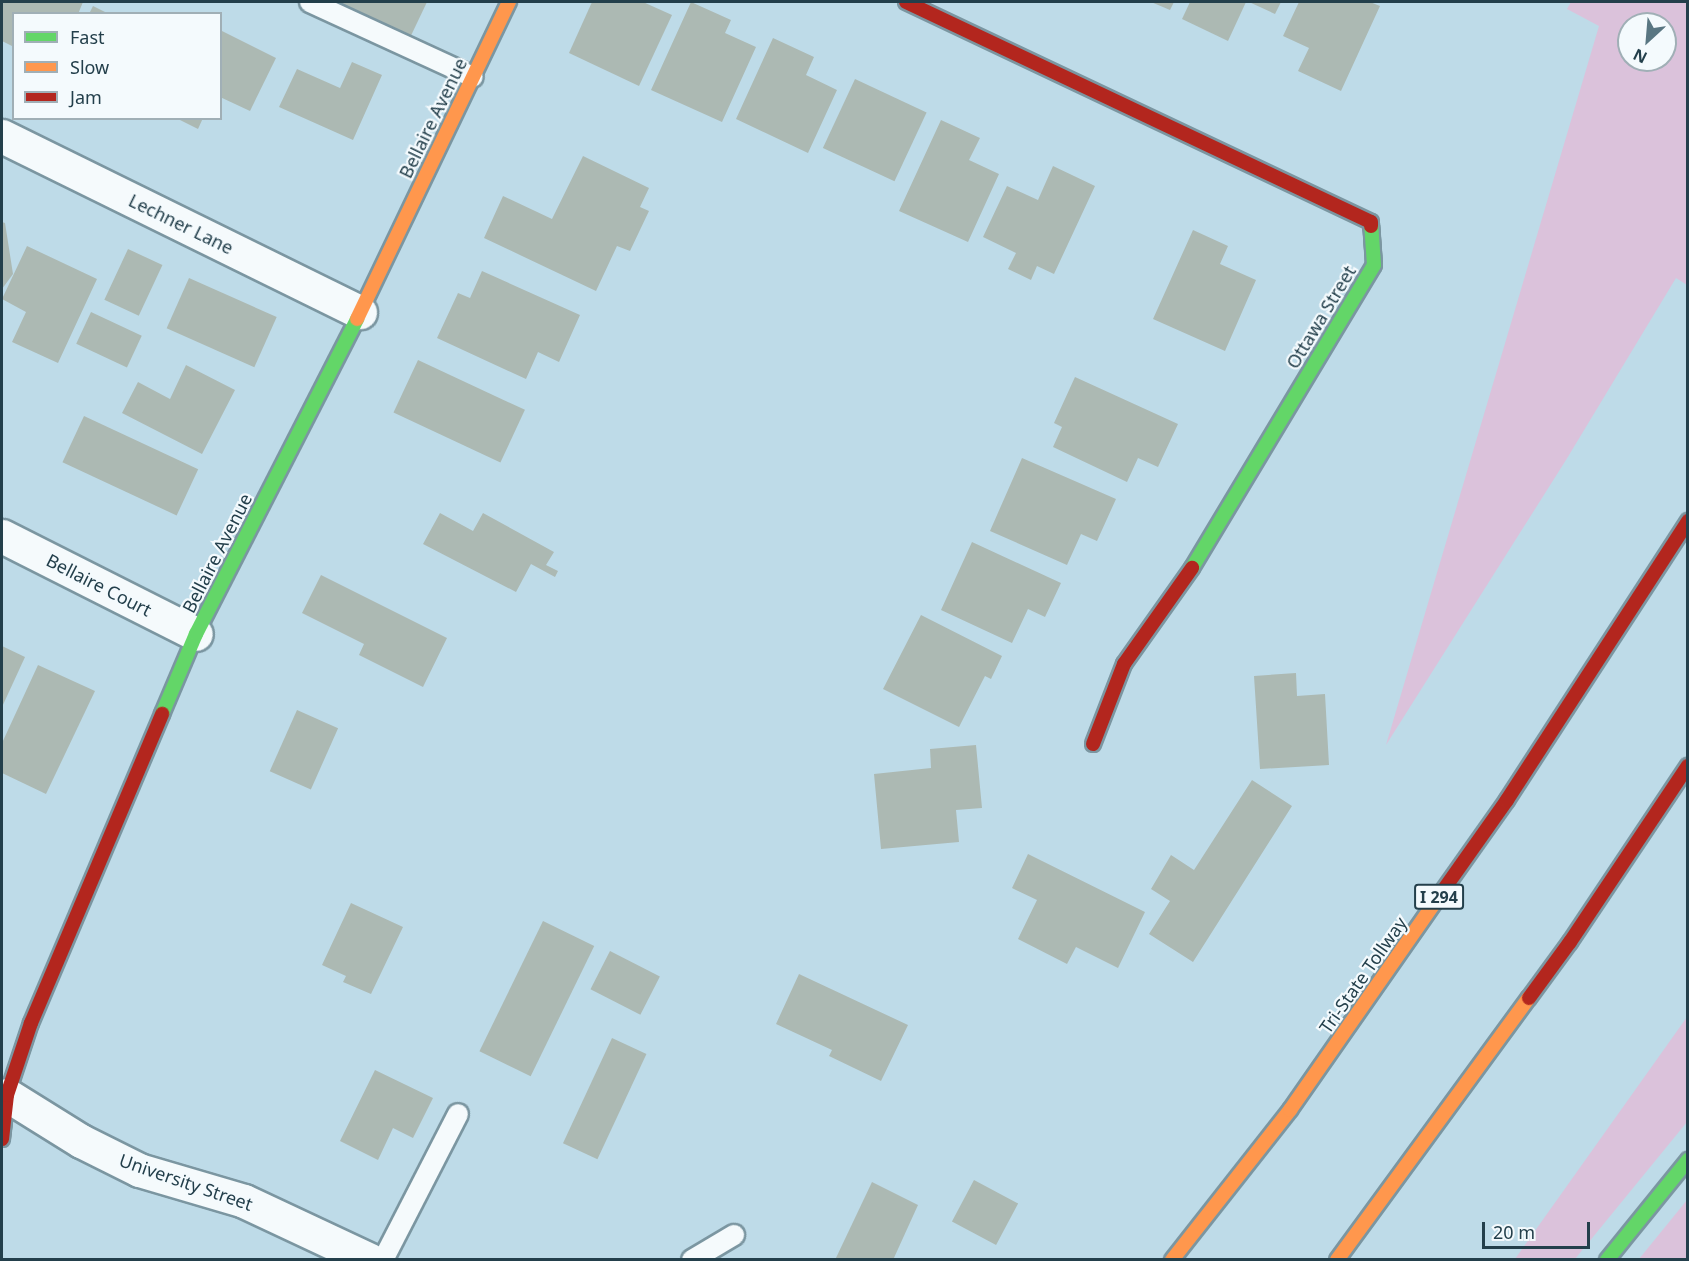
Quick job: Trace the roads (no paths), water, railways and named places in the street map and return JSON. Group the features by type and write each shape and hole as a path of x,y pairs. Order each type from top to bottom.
{"main road":[{"name":"Bellaire Avenue","path":"2,1139 7,1095 31,1023 196,634 360,312 508,2"},
{"name":"Ottawa Street","path":"906,2 1371,222 1374,265 1191,570 1124,664 1093,744"},
{"name":"Tri-State Tollway","path":"1172,1260 1290,1110 1486,829 1688,521"},
{"path":"1337,1260 1570,942 1688,766"},
{"path":"1607,1260 1688,1160"}],"street":[{"name":"Lechner Lane","path":"2,136 360,312"},
{"name":"Bellaire Court","path":"2,536 196,634"},
{"name":"University Street","path":"7,1095 81,1141 140,1170 244,1201 370,1260"}],"lane":[{"path":"310,2 473,77"},
{"path":"383,1260 458,1114"},
{"path":"692,1260 734,1235"}]}
